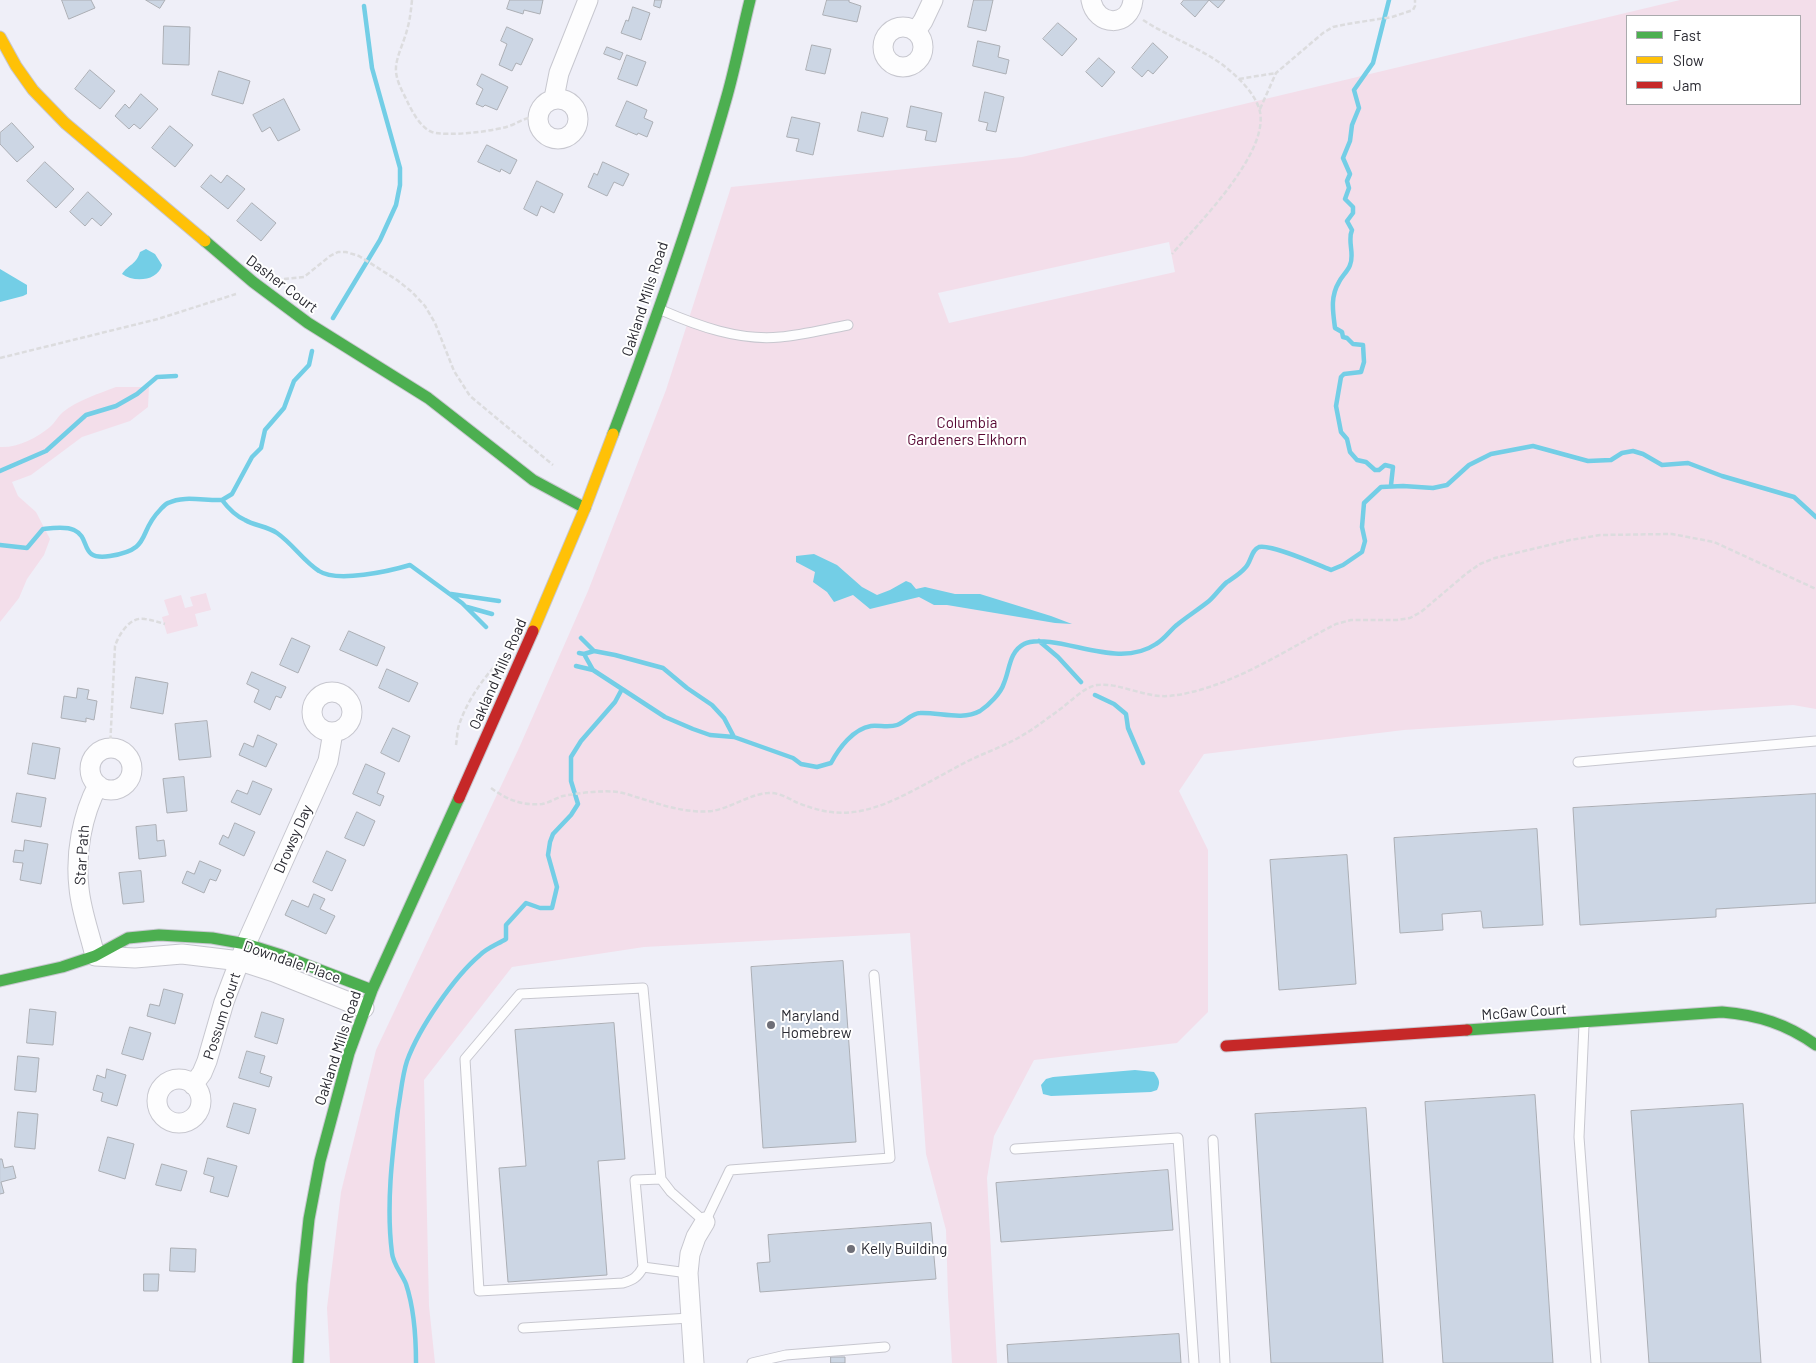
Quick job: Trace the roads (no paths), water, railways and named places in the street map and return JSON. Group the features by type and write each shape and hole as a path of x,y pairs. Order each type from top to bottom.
{"street":[{"path":"554,98 559,73 588,0"},
{"name":"Oakland Mills Road","path":"298,1363 302,1284 309,1219 320,1160 349,1053 364,1008 518,666 585,508 641,360 716,133 750,0"},
{"path":"916,31 933,0"},
{"path":"1091,0 1092,7 1096,13 1108,20 1122,19 1133,4"},
{"name":"Dasher Court","path":"0,37 16,66 33,90 65,124 253,282 308,323 428,398 533,480 585,508"},
{"path":"554,98 567,100 576,110 578,119 572,134 563,139 548,137 542,132 538,124 537,116 543,104 554,98"},
{"name":"Drowsy Day","path":"243,953 328,761 333,732"},
{"path":"110,748 119,749 126,754 131,762 132,771 129,780 115,790 106,789 98,785 91,777 90,767 93,758 100,751 110,748"},
{"name":"Star Path","path":"95,956 79,889 78,871 86,814 98,785"},
{"name":"Downdale Place","path":"0,980 20,978 95,956 135,958 182,954 243,953 281,955 372,990"},
{"name":"Downdale Place","path":"243,953 274,972 364,1008"},
{"name":"Possum Court","path":"193,1085 202,1073 207,1061 224,1002 243,953"},
{"name":"McGaw Court","path":"1226,1046 1722,1012 1759,1016 1778,1022 1804,1035 1816,1045"},
{"path":"694,1363 688,1272 690,1254 696,1237 705,1222"}],"lane":[{"path":"658,309 709,328 751,337 780,337 848,325"},
{"path":"1578,762 1816,741"},
{"path":"661,1178 635,1180 643,1267 639,1276 632,1281 623,1284 479,1291 464,1060 520,994 643,988 661,1178 671,1192 705,1222 730,1170 890,1158 874,975"},
{"path":"1584,1022 1580,1137 1596,1363"},
{"path":"1015,1149 1178,1138 1194,1363"},
{"path":"1213,1140 1225,1363"},
{"path":"643,1267 688,1272"},
{"path":"523,1328 690,1318"},
{"path":"752,1363 786,1355 885,1348"}],"water":[{"path":"146,249 155,254 162,265 160,270 145,279 133,279 122,274 136,260 140,252"},
{"path":"0,269 27,285 27,294 0,302"},
{"path":"814,554 837,565 862,587 877,595 906,581 911,583 916,589 925,587 955,594 980,594 1072,624 1055,623 947,605 934,605 919,597 870,609 853,595 834,602 827,592 813,582 815,572 796,562 796,556"},
{"path":"1135,1070 1154,1072 1159,1081 1157,1090 1151,1092 1051,1096 1043,1094 1041,1085 1046,1079 1053,1077"}],"waterway":[{"path":"1389,0 1373,63 1354,90 1359,108 1343,158 1350,174 1347,181 1349,188 1345,199 1353,207 1353,213 1347,221 1352,230 1350,239 1352,256 1349,267 1334,293 1333,305 1335,328 1342,332 1343,337 1353,344 1363,345 1364,362 1361,372 1344,374 1341,377 1336,406 1341,432 1347,439 1350,452 1357,460 1366,462 1375,470 1379,470 1385,465 1393,467 1391,485"},
{"path":"333,318 380,240 396,205 400,185 400,168 372,68 364,6"},
{"path":"222,500 232,494 252,457 261,448 265,430 284,408 294,381 309,365 312,351"},
{"path":"0,471 46,451 86,415 116,406 137,394 157,377 176,376"},
{"path":"576,666 593,670 665,717 693,729 710,735 734,737 793,758 801,764 817,767 831,763 847,740 864,728 871,726 894,726 917,713 958,716 980,711 1000,691 1015,652 1019,647 1027,643 1037,641 1050,642 1118,654 1144,650 1159,642 1178,624 1209,601 1227,582 1247,566 1254,551 1259,547 1283,551 1331,570 1343,565 1362,552 1365,541 1362,527 1364,503 1381,487 1433,488 1447,485 1469,465 1491,454 1533,446 1588,461 1611,460 1622,453 1633,451 1643,454 1662,465 1688,463 1722,476 1794,497 1816,517"},
{"path":"0,545 27,548 43,529 67,528 74,530 83,538 89,552 93,555 100,557 110,556 124,553 139,544 153,518 167,504 181,499 222,500 232,512 253,524 277,533 313,567 327,574 338,576 364,575 410,565 462,603 486,627"},
{"path":"451,594 499,601"},
{"path":"467,607 492,614"},
{"path":"581,638 594,651 584,654"},
{"path":"1039,641 1058,657 1081,682"},
{"path":"594,651 663,668 712,705 724,718 734,737"},
{"path":"579,653 584,654 593,670"},
{"path":"416,1363 411,1303 406,1284 393,1257 390,1235 394,1145 398,1109 407,1061 438,1004 459,976 489,948 506,939 506,925 526,903 540,908 552,908 557,887 548,855 550,842 553,834 571,815 578,804 571,781 571,757 581,741 615,702 622,689"},
{"path":"1095,695 1114,704 1126,714 1128,728 1143,763"}],"place":[{"name":"Maryland Homebrew","path":"771,1025"},
{"name":"Kelly Building","path":"851,1249"}],"park label":[{"name":"Columbia Gardeners Elkhorn","path":"967,432"}]}
